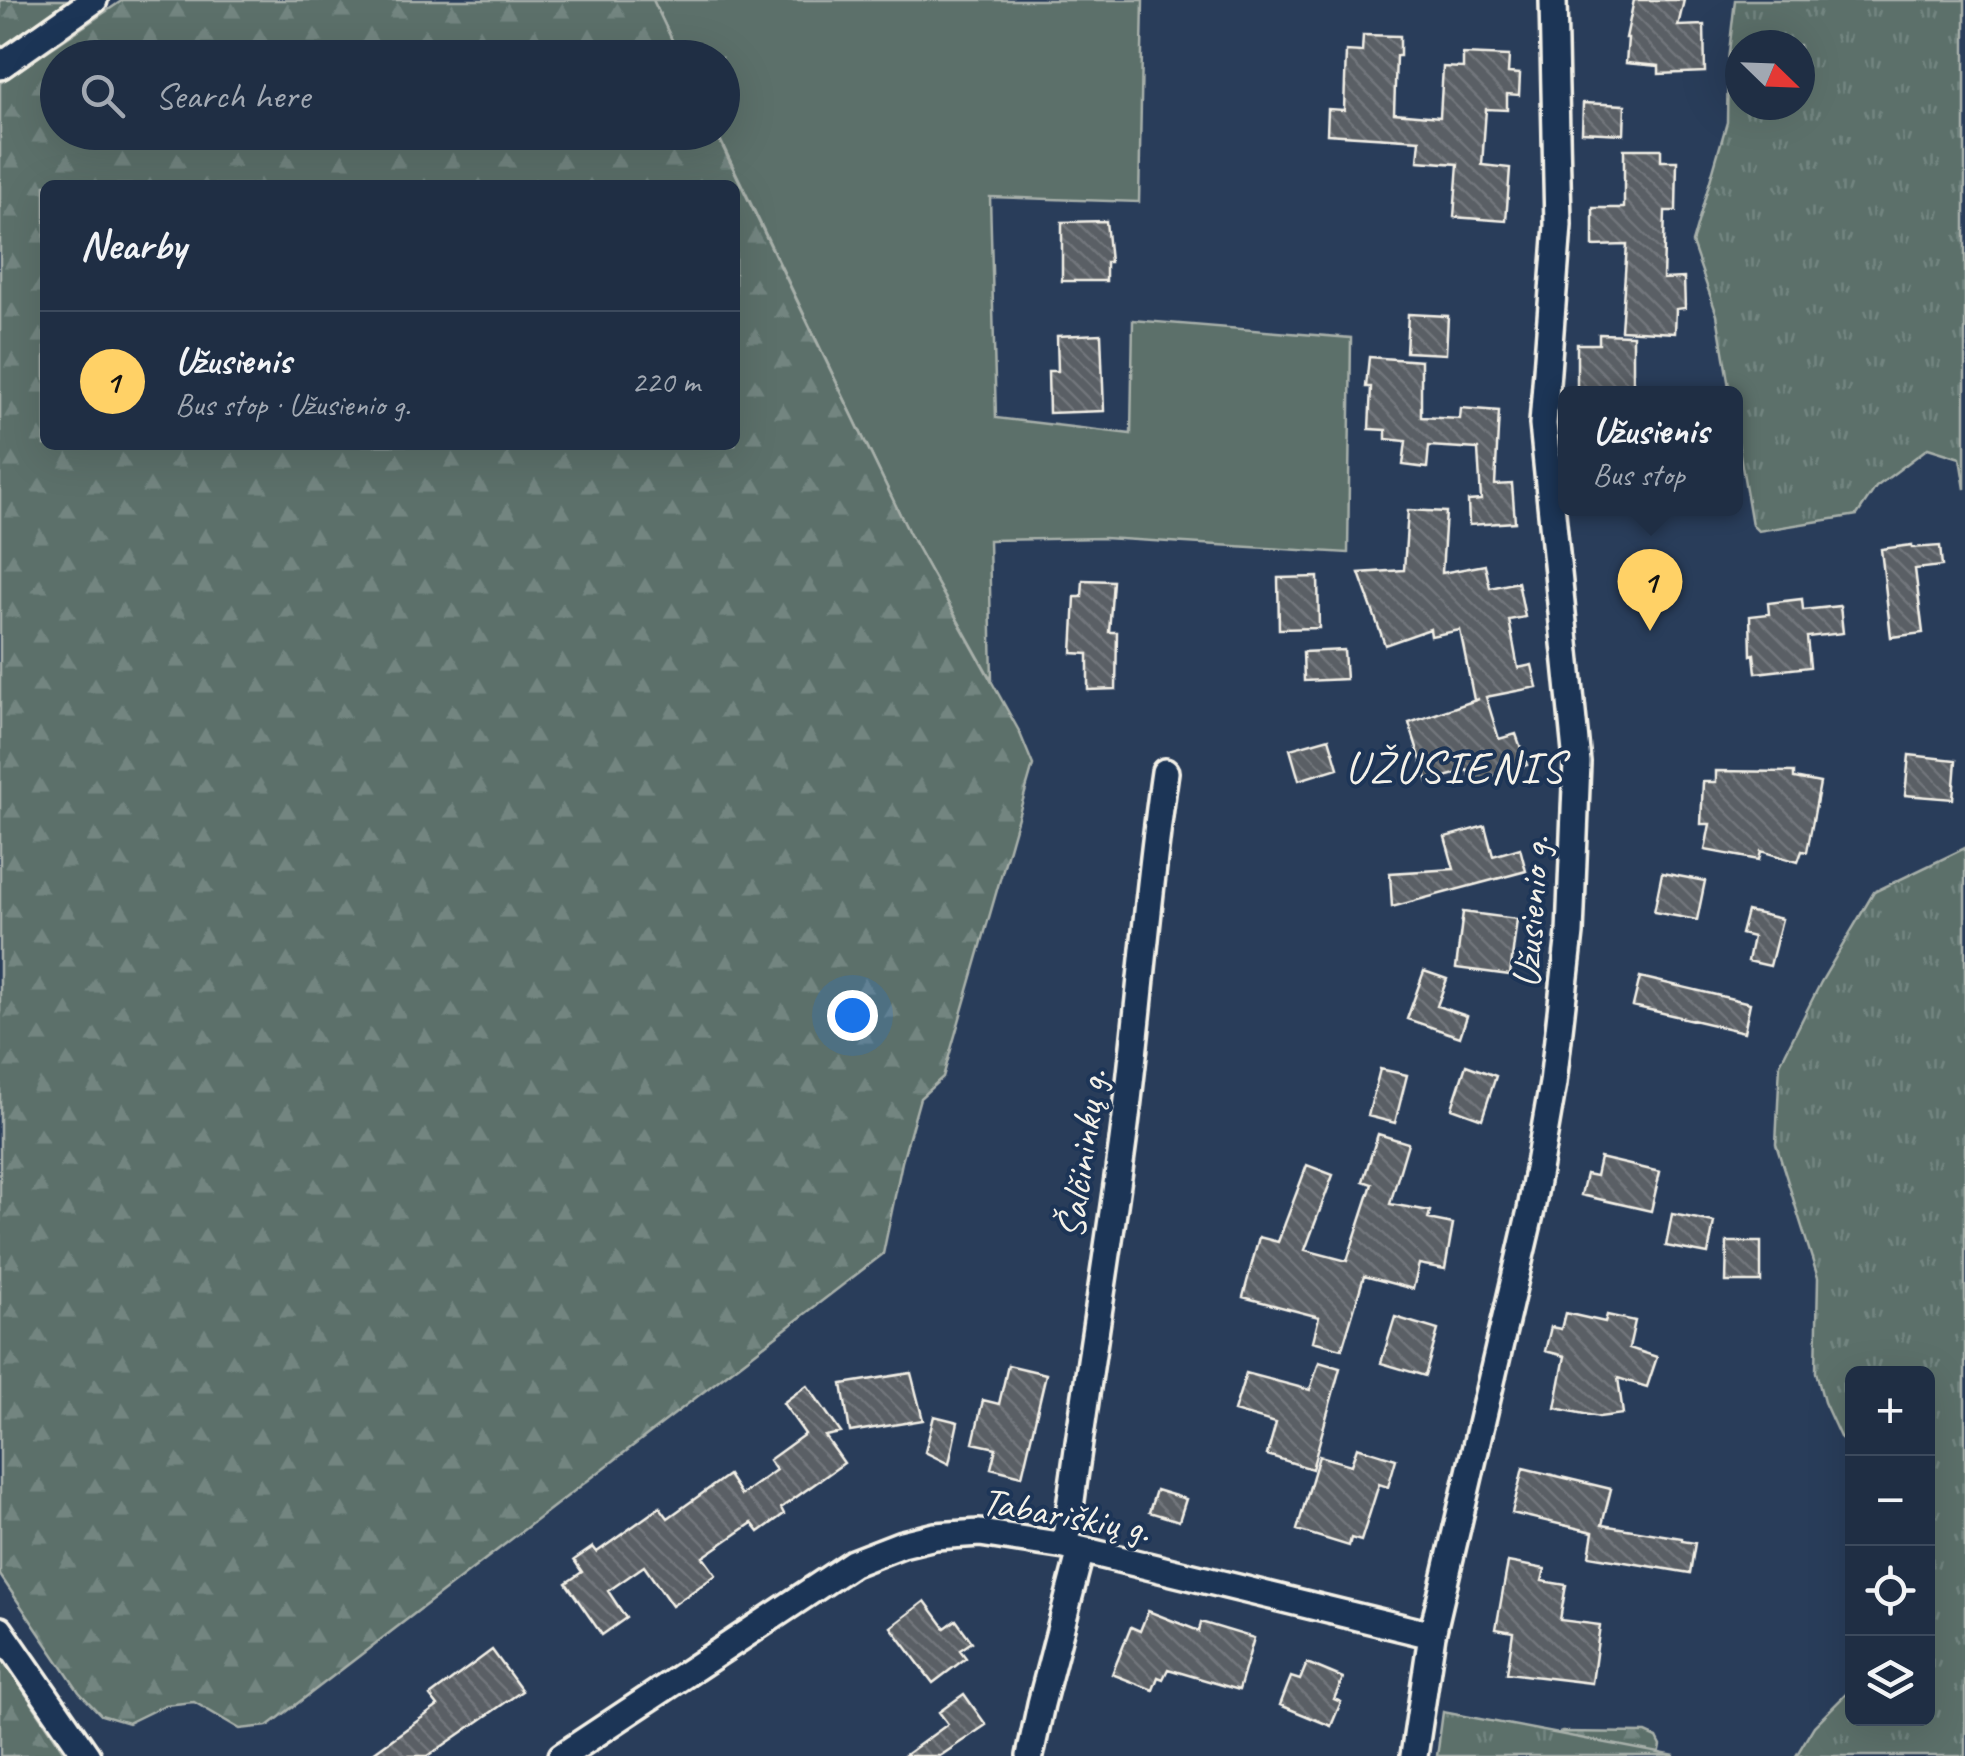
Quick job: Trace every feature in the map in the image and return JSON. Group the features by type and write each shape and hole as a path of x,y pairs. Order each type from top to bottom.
{"street":[{"path":"0,66 94,0"},
{"name":"Užusienio g.","path":"1414,1756 1432,1635 1531,1210 1553,1083 1570,934 1577,762 1543,424 1558,225 1553,0"},
{"name":"Šalčininkų g.","path":"1030,1756 1074,1548 1083,1402 1127,1110 1147,896 1165,772"},
{"name":"Tabariškių g.","path":"562,1756 853,1563 935,1536 980,1533 1074,1548 1432,1635"},
{"path":"4,1635 87,1756"}],"green space":[{"path":"0,0 73,0 0,51"},
{"path":"123,0 653,0 672,40 64,40"},
{"path":"653,0 1143,0 1139,202 990,197 996,418 1131,434 1133,320 1351,338 1348,553 1104,538 989,540 992,681 909,533 725,150 740,150 740,40 672,40"},
{"path":"1735,0 1965,0 1965,489 1960,458 1928,448 1876,487 1857,515 1758,531 1752,525 1743,472 1743,386 1729,386 1717,315 1692,243 1727,120 1815,120 1815,30 1732,30"},
{"path":"40,56 40,150 724,150 739,180 40,180 40,450 740,450 740,183 909,533 1019,731 1033,765 943,1077 920,1098 883,1254 268,1726 240,1729 194,1702 165,1705 128,1723 101,1715 79,1692 0,1575 0,83"},
{"path":"1965,848 1965,1756 1796,1756 1814,1726 1845,1695 1845,1726 1935,1726 1935,1366 1845,1366 1845,1442 1840,1437 1816,1372 1818,1278 1776,1144 1780,1064 1821,982 1874,892"},
{"path":"0,1655 67,1756 0,1756"},
{"path":"1443,1712 1675,1756 1437,1756"},
{"path":"1562,1732 1646,1733 1657,1738 1661,1746 1659,1756 1532,1756 1546,1738"}],"building":[{"path":"1634,0 1684,0 1678,26 1704,25 1705,72 1659,74 1659,66 1626,63 1626,38"},
{"path":"1363,35 1400,36 1394,113 1440,117 1443,67 1463,68 1463,54 1509,56 1508,73 1520,74 1519,95 1507,94 1507,110 1486,109 1482,165 1510,168 1506,221 1454,217 1458,164 1418,161 1420,140 1327,134 1328,109 1344,110 1346,51 1362,52"},
{"path":"1583,103 1625,105 1624,134 1582,132"},
{"path":"1624,149 1661,149 1661,161 1677,161 1676,211 1665,211 1663,279 1684,278 1685,308 1676,309 1675,333 1621,330 1627,245 1593,246 1593,208 1624,208"},
{"path":"1106,221 1110,262 1106,262 1106,281 1062,281 1062,222"},
{"path":"1408,314 1448,316 1446,354 1406,352"},
{"path":"1101,334 1104,411 1049,413 1048,371 1058,371 1057,336"},
{"path":"1599,334 1633,335 1633,386 1577,386 1577,344 1599,344"},
{"path":"1369,357 1421,361 1421,417 1460,419 1461,408 1499,411 1495,485 1512,484 1515,522 1469,525 1468,501 1481,500 1478,449 1429,446 1427,468 1403,465 1406,441 1386,439 1386,430 1369,429"},
{"path":"1408,510 1446,512 1442,573 1485,565 1490,588 1518,582 1525,617 1509,620 1518,668 1532,665 1537,687 1486,697 1499,739 1516,734 1527,765 1472,784 1468,770 1428,782 1409,723 1479,699 1474,700 1460,630 1431,636 1430,629 1385,645 1359,573 1404,570"},
{"path":"1940,546 1942,566 1915,569 1923,633 1891,637 1881,549"},
{"path":"1318,577 1319,628 1279,629 1278,578"},
{"path":"1083,580 1113,581 1109,632 1117,632 1116,689 1088,690 1088,654 1072,653 1075,597 1082,597"},
{"path":"1802,599 1803,610 1840,606 1843,633 1807,637 1810,667 1756,673 1754,654 1751,655 1750,616 1769,614 1768,603"},
{"path":"1344,650 1346,679 1304,681 1303,652"},
{"path":"1329,738 1338,768 1299,780 1290,749"},
{"path":"1909,755 1956,760 1953,799 1905,795"},
{"path":"1716,771 1794,772 1794,778 1820,783 1807,852 1802,851 1798,862 1761,851 1759,860 1705,850 1710,824 1701,824 1703,782 1716,782"},
{"path":"1485,826 1493,856 1520,848 1526,871 1392,907 1390,873 1454,869 1445,837"},
{"path":"1662,873 1705,881 1697,920 1654,912"},
{"path":"1747,911 1782,919 1770,966 1748,961 1753,937 1741,934"},
{"path":"1463,912 1517,919 1510,975 1456,968"},
{"path":"1424,971 1447,979 1437,1006 1467,1016 1460,1037 1407,1019"},
{"path":"1640,977 1750,1003 1744,1032 1633,1006"},
{"path":"1466,1065 1496,1076 1482,1119 1452,1108"},
{"path":"1380,1069 1407,1075 1395,1123 1368,1116"},
{"path":"1378,1134 1408,1143 1390,1204 1430,1211 1428,1219 1453,1224 1445,1269 1419,1264 1413,1289 1364,1276 1342,1349 1313,1341 1319,1317 1243,1297 1259,1237 1278,1242 1307,1165 1333,1175 1305,1250 1347,1261 1372,1184 1363,1181"},
{"path":"1600,1158 1660,1172 1651,1211 1581,1195 1586,1174 1596,1176"},
{"path":"1672,1214 1714,1222 1708,1254 1666,1246"},
{"path":"1727,1242 1761,1242 1761,1282 1726,1282"},
{"path":"1565,1313 1605,1322 1607,1315 1635,1321 1629,1348 1657,1357 1647,1387 1618,1378 1623,1414 1599,1417 1555,1408 1565,1356 1545,1351 1551,1327 1561,1329"},
{"path":"1395,1317 1438,1330 1425,1376 1381,1363"},
{"path":"1319,1362 1340,1368 1312,1469 1267,1455 1276,1423 1234,1411 1246,1373 1310,1390"},
{"path":"1008,1365 1046,1374 1022,1476 991,1468 996,1448 973,1443 983,1400 999,1404"},
{"path":"911,1373 923,1420 850,1432 842,1384"},
{"path":"807,1385 841,1433 825,1436 844,1463 781,1508 784,1514 759,1532 752,1523 703,1557 716,1575 672,1606 644,1566 608,1591 626,1618 602,1635 566,1583 582,1572 574,1560 593,1547 597,1552 660,1507 668,1518 728,1475 741,1495 776,1470 769,1460 805,1434 783,1403"},
{"path":"934,1416 958,1422 949,1464 925,1452"},
{"path":"1357,1447 1396,1459 1388,1487 1379,1484 1361,1541 1351,1538 1349,1546 1297,1530 1319,1456 1351,1465"},
{"path":"1523,1468 1611,1489 1602,1525 1695,1543 1690,1573 1589,1556 1593,1532 1512,1513"},
{"path":"1156,1490 1186,1499 1179,1521 1149,1512"},
{"path":"1508,1562 1545,1569 1542,1581 1566,1585 1560,1620 1600,1625 1592,1683 1507,1673 1513,1632 1496,1629"},
{"path":"925,1601 945,1628 956,1620 972,1642 960,1650 966,1658 933,1683 891,1627"},
{"path":"1148,1611 1199,1631 1201,1622 1254,1638 1239,1690 1168,1669 1163,1679 1158,1677 1153,1690 1112,1674 1131,1627 1140,1631"},
{"path":"492,1650 522,1691 428,1756 369,1756 438,1706 430,1696"},
{"path":"1307,1663 1343,1678 1334,1699 1341,1702 1331,1726 1280,1705 1291,1677 1300,1680"},
{"path":"964,1694 986,1725 940,1756 904,1756 948,1724 939,1712"}],"place":[{"name":"Užusienis","path":"1650,631"}],"district":[{"name":"UŽUSIENIS","path":"1455,767"}]}
